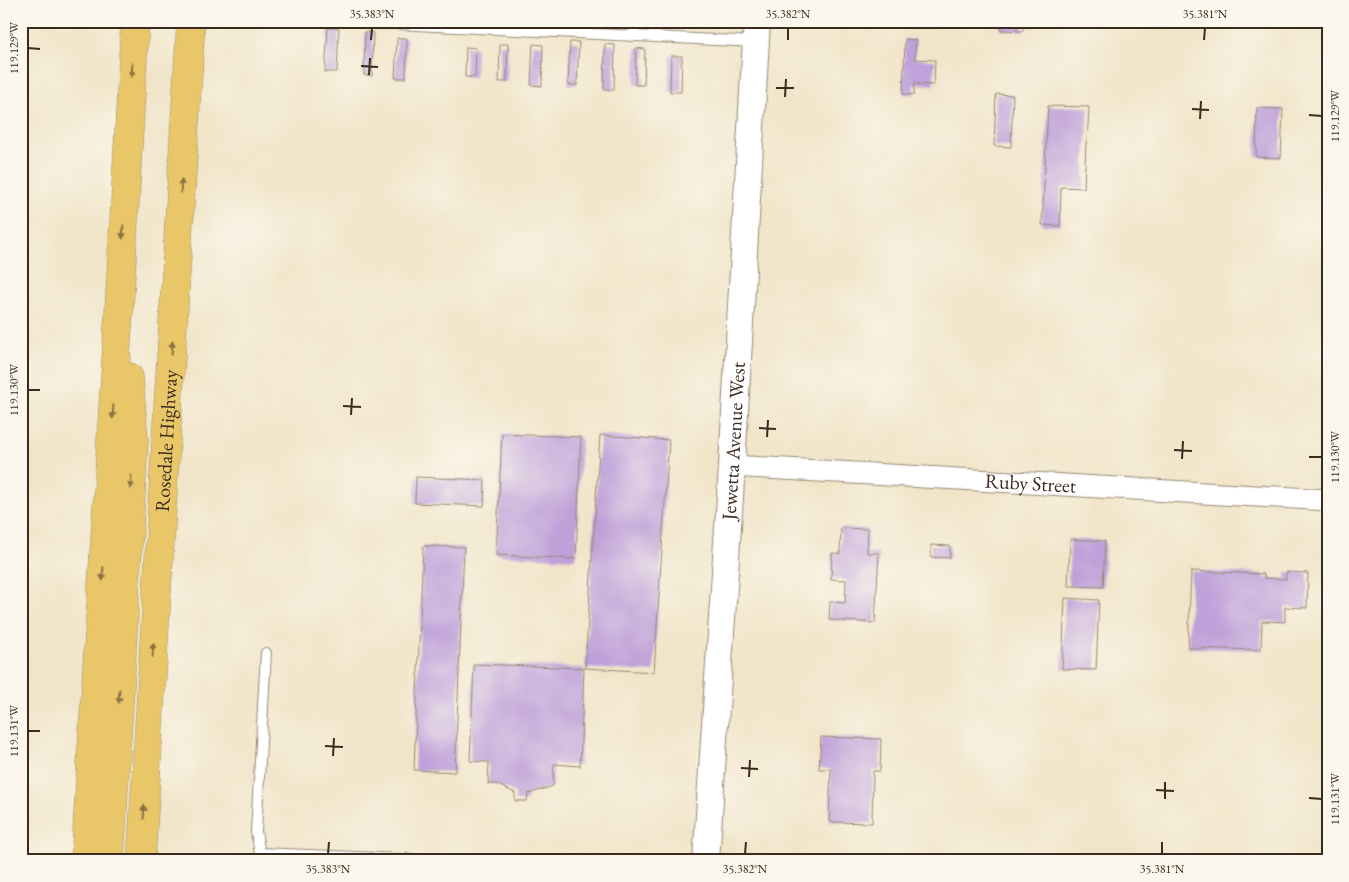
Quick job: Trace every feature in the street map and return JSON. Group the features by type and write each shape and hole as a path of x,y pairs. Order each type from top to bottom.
{"main road":[{"path":"85,861 135,21"},
{"name":"Rosedale Highway","path":"141,861 191,21"},
{"path":"110,861 134,441 130,387 119,311"}],"street":[{"name":"Jewetta Avenue West","path":"706,861 732,466 756,32"},
{"name":"Ruby Street","path":"732,466 1328,500"}],"lane":[{"path":"376,21 634,36 756,32"},
{"path":"634,36 635,21"},
{"path":"266,654 256,832 260,854 451,861"}],"building":[{"path":"1001,21 1024,21 1023,31 1000,30"},
{"path":"328,28 339,28 337,72 325,72"},
{"path":"365,32 373,32 372,76 364,75"},
{"path":"397,38 407,38 406,78 395,78"},
{"path":"905,39 916,40 915,59 935,60 934,85 914,84 914,95 903,94"},
{"path":"570,42 579,42 577,85 568,85"},
{"path":"500,44 508,44 507,82 499,82"},
{"path":"533,44 543,45 542,86 531,85"},
{"path":"605,44 615,45 614,90 604,89"},
{"path":"466,47 476,48 475,77 465,77"},
{"path":"636,48 645,49 644,85 635,85"},
{"path":"671,56 682,56 681,92 670,92"},
{"path":"996,94 1013,95 1011,147 994,146"},
{"path":"1048,106 1089,107 1084,188 1061,187 1060,226 1042,225"},
{"path":"1257,108 1283,109 1281,158 1256,157"},
{"path":"21,314 25,314 26,374 21,374"},
{"path":"502,434 581,437 576,559 496,555"},
{"path":"600,435 669,440 654,672 585,668"},
{"path":"416,477 485,480 484,506 415,503"},
{"path":"841,528 868,529 867,553 879,553 875,623 829,620 830,602 845,603 846,580 831,579 832,553 840,554"},
{"path":"1070,539 1105,541 1103,587 1068,586"},
{"path":"931,545 950,546 950,558 931,557"},
{"path":"423,546 464,547 455,772 414,770"},
{"path":"1191,571 1264,574 1264,578 1286,579 1286,572 1308,573 1307,608 1285,607 1285,622 1262,621 1261,650 1188,648"},
{"path":"1065,598 1099,600 1096,670 1062,669"},
{"path":"474,664 584,668 580,766 554,764 553,786 528,794 527,801 515,801 515,793 496,784 488,784 489,762 470,761"},
{"path":"821,737 881,739 880,771 873,771 872,823 829,822 831,769 819,769"}]}
